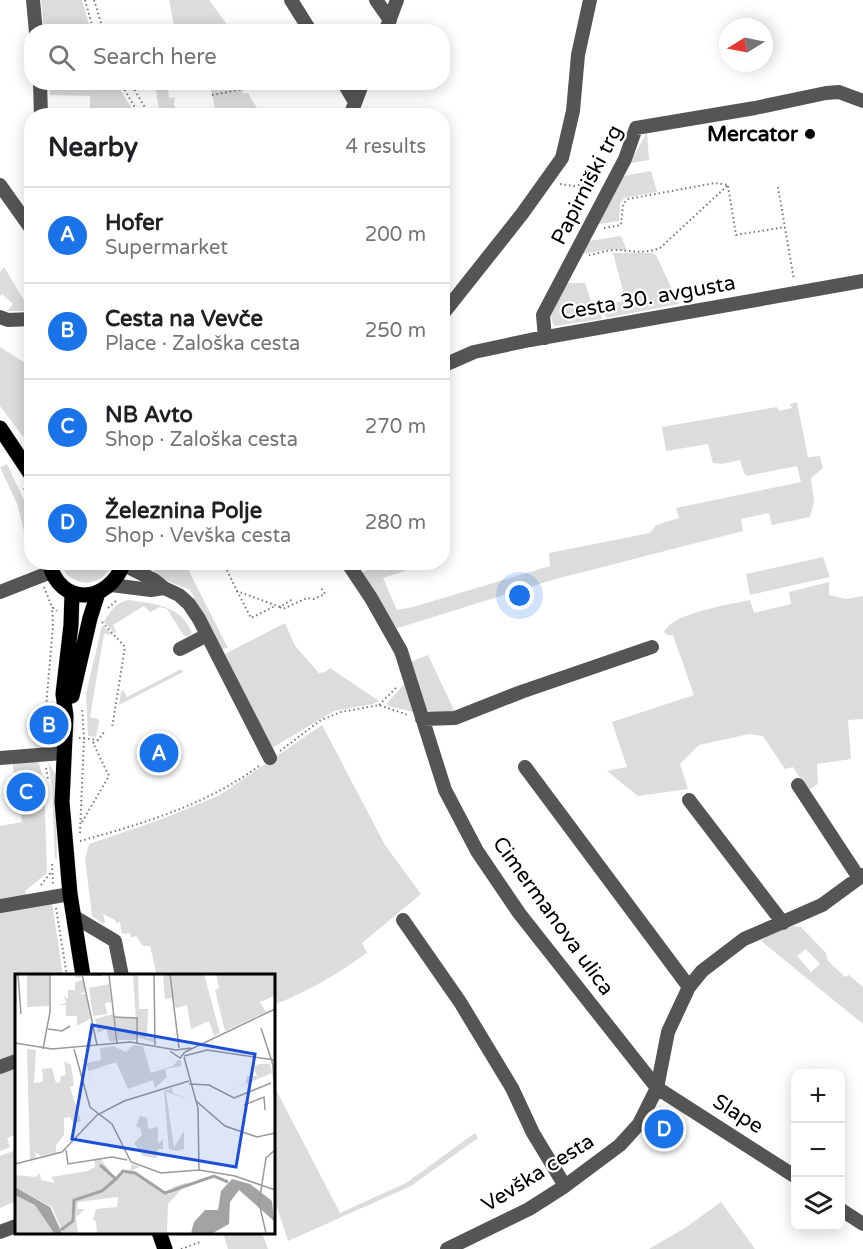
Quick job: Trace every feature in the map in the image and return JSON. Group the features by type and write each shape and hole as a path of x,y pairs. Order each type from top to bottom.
{"main road":[{"path":"0,428 24,464"},
{"path":"52,570 63,588 72,593 90,595 105,589"},
{"path":"83,974 70,894 62,810 66,716 90,618 105,589 121,570"},
{"path":"66,716 63,694 71,625 72,593"},
{"path":"159,1234 165,1249"}],"street":[{"path":"33,0 35,24"},
{"path":"291,0 306,24"},
{"path":"376,0 386,24"},
{"path":"388,24 397,0"},
{"path":"450,305 540,190 562,158 569,135 578,55 590,0"},
{"path":"40,90 41,108"},
{"path":"348,90 355,102"},
{"path":"353,108 360,90"},
{"name":"Papirniški trg","path":"545,338 543,315 625,159 636,128 755,108 826,93 839,92 863,101"},
{"path":"0,185 24,219"},
{"name":"Cesta 30. avgusta","path":"450,362 474,352 863,281"},
{"path":"0,317 8,320 24,319"},
{"path":"0,592 44,570"},
{"path":"134,570 186,601 207,635 270,758"},
{"name":"Cimermanova ulica","path":"352,570 393,635 408,670 445,790 477,851 519,913 657,1088"},
{"path":"105,589 164,588"},
{"path":"180,649 207,635"},
{"path":"422,719 455,718 521,692 652,647"},
{"path":"0,758 63,753"},
{"path":"525,767 688,987"},
{"path":"798,785 861,876"},
{"path":"689,800 783,923"},
{"name":"Vevška cesta","path":"447,1249 529,1209 606,1157 639,1124 657,1088 668,1032 688,987 702,971 744,939 822,905 861,876"},
{"path":"0,906 70,894"},
{"path":"73,916 115,941 122,974"},
{"path":"403,920 460,1002 501,1069 565,1186"},
{"path":"0,1067 15,1061"},
{"name":"Slape","path":"657,1088 791,1174"},
{"path":"845,1212 863,1224"},
{"path":"0,1232 15,1226"}],"path":[{"path":"85,0 92,24"},
{"path":"94,0 102,24"},
{"path":"125,90 135,108"},
{"path":"135,90 145,108"},
{"path":"212,95 238,90"},
{"path":"540,190 560,184 574,186 594,182 600,185 614,180"},
{"path":"587,231 621,225 623,204 628,199 715,183 728,185"},
{"path":"728,185 736,235 785,227"},
{"path":"573,258 613,250 629,253 660,248 728,185"},
{"path":"778,188 795,286"},
{"path":"227,570 250,618 275,606"},
{"path":"43,748 52,626 52,607 44,586"},
{"path":"237,591 283,609 307,598 314,599 325,594 321,588"},
{"path":"105,612 113,603 122,598"},
{"path":"280,607 293,599"},
{"path":"52,607 62,613"},
{"path":"100,620 125,647 112,728"},
{"path":"379,705 396,689 408,670"},
{"path":"79,841 84,739 81,705"},
{"path":"80,824 109,776 93,743 98,741 105,731"},
{"path":"79,738 98,741"},
{"path":"39,887 52,871"},
{"path":"56,903 67,974"},
{"path":"181,1249 200,1242"}],"shaded area":[{"path":"41,0 82,0 89,24 43,24"},
{"path":"169,0 209,0 227,24 174,24"},
{"path":"50,90 120,90 132,108 90,108 90,96 50,95"},
{"path":"156,90 168,90 169,98 175,97 175,108 159,108"},
{"path":"211,90 243,90 243,94 248,93 257,108 215,108"},
{"path":"647,132 649,160 631,163 631,161"},
{"path":"651,171 657,192 624,198 620,204 619,221 598,224 623,176"},
{"path":"621,236 627,251 613,249 582,254 589,241"},
{"path":"613,253 652,253 656,255 679,304 606,318 603,305 622,301 623,291"},
{"path":"4,267 24,300 24,311 7,311 13,304 2,294 0,296 0,272"},
{"path":"567,283 585,283 594,311 599,310 602,319 554,326 550,315"},
{"path":"0,347 24,362 24,438 0,406"},
{"path":"797,402 808,457 820,456 823,468 811,478 814,502 810,517 772,525 769,513 741,519 743,531 552,580 395,629 359,573 367,570 405,570 383,578 397,610 413,607 550,566 549,553 650,533 656,525 679,518 676,508 801,482 797,466 747,476 740,460 722,464 713,463 708,444 666,451 662,427 777,407 779,411 792,408 790,404"},
{"path":"7,464 24,500 24,531 18,506 0,467"},
{"path":"823,557 830,577 750,595 746,574"},
{"path":"64,570 109,570 101,578 86,582 71,578"},
{"path":"189,570 228,648 222,649 190,590 153,575 154,571"},
{"path":"829,582 829,595 846,599 863,596 863,719 848,720 851,759 817,764 818,784 808,790 793,767 785,769 763,736 749,734 699,745 680,764 688,789 638,796 607,771 627,767 612,722 694,695 673,635 667,635 664,632 670,625 690,614 750,600 754,613 791,604 789,592"},
{"path":"129,600 157,605 174,611 187,624 192,633 184,636 167,609 160,607 150,612 144,606 113,625 115,633 104,622 114,608"},
{"path":"285,623 295,646 319,673 330,668 379,701 334,711 272,748 225,654"},
{"path":"102,625 113,635 104,634 90,717 98,719 99,722 96,737 88,736 86,694"},
{"path":"428,655 455,712 437,713 428,711 425,706 410,662"},
{"path":"181,669 183,672 119,705 123,690 127,697"},
{"path":"407,681 418,713 388,706 387,703"},
{"path":"322,725 385,845 421,894 362,943 367,953 322,982 274,1005 274,974 157,974 150,946 143,946 136,936 131,938 130,933 122,934 120,922 116,923 115,920 103,914 105,922 103,924 92,916 85,859 89,844 165,818 220,795"},
{"path":"34,759 39,763 44,781 47,873 25,891 26,895 0,901 0,826 22,822 12,761"},
{"path":"48,762 55,773 57,859 55,859 52,788"},
{"path":"52,902 63,974 15,974 15,1058 0,1063 0,910"},
{"path":"793,926 801,927 826,953 828,961 845,977 849,975 863,987 863,1024 761,941 767,935","holes":["806,949 820,964 811,972 797,956"]},
{"path":"15,1067 15,1134 7,1138 10,1147 0,1151 0,1072"},
{"path":"274,1086 340,1213 406,1183 475,1133 478,1138 411,1186 288,1241 274,1198"},
{"path":"15,1150 15,1201 0,1208 0,1156"},
{"path":"721,1202 755,1249 649,1249 688,1226"},
{"path":"223,1234 262,1234 268,1249 228,1249"}],"place":[{"name":"Mercator","path":"810,134"},
{"name":"Cesta na Vevče","path":"49,725"},
{"name":"Hofer","path":"159,753"},
{"name":"NB Avto","path":"26,792"},
{"name":"Železnina Polje","path":"664,1129"}]}
